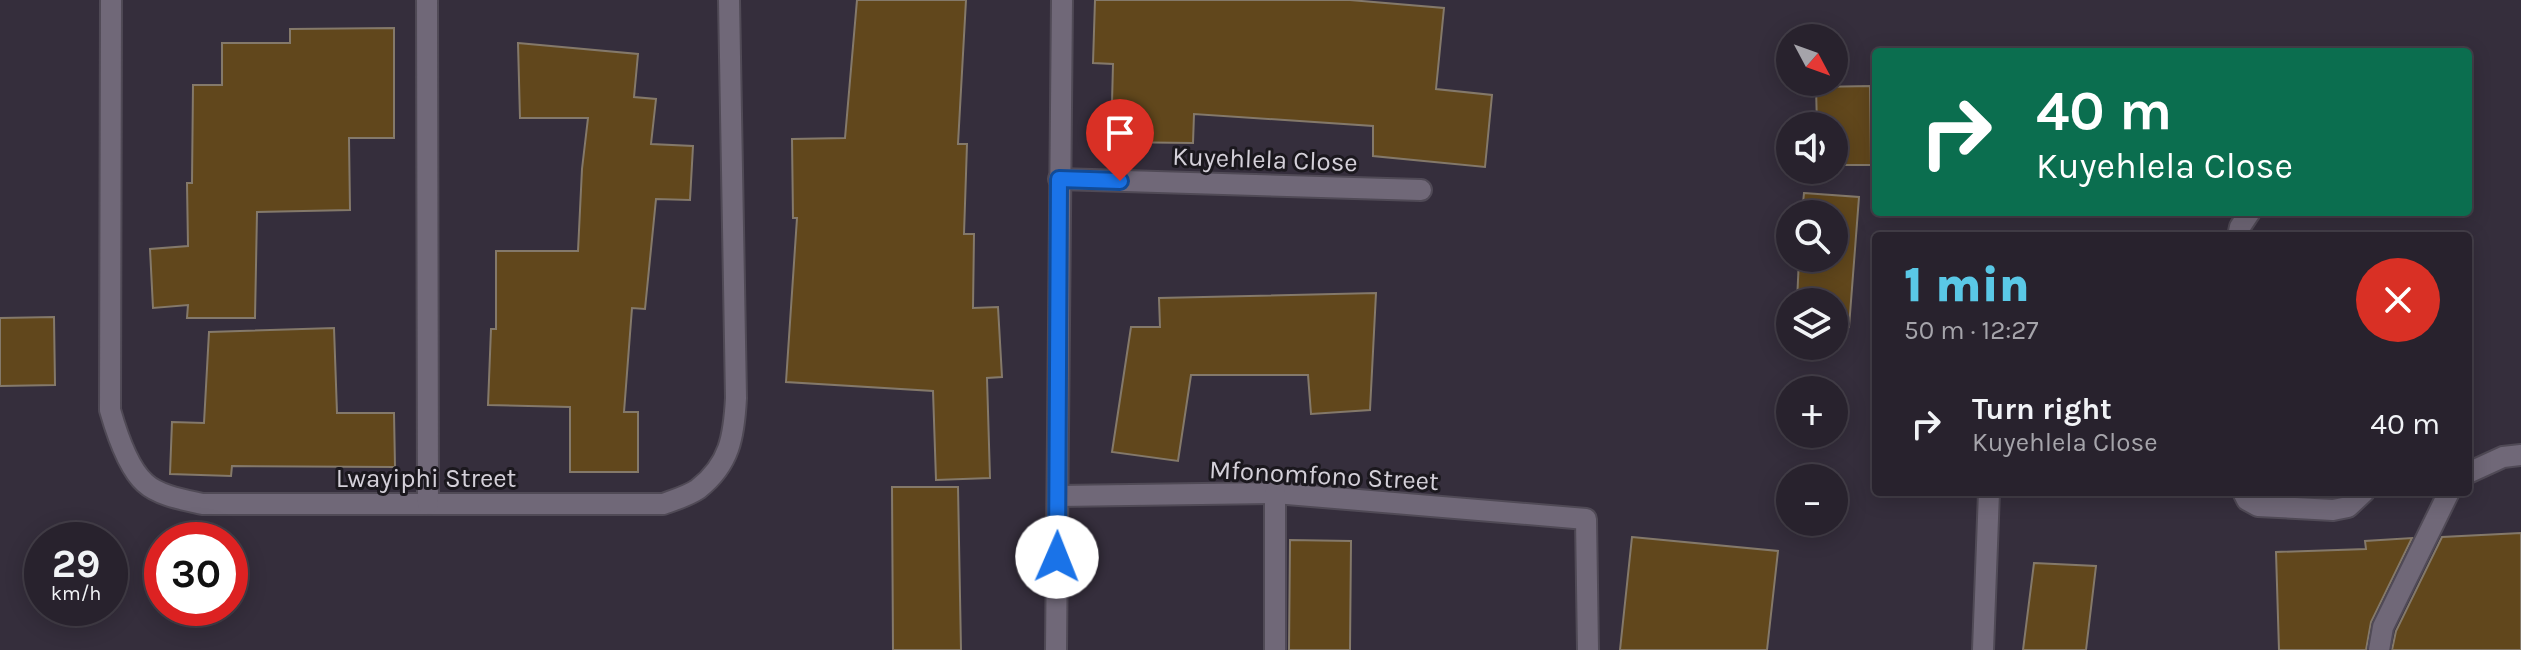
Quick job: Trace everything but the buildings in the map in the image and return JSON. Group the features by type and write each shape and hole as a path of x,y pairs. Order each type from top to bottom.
{"street":[{"name":"Lwayiphi Street","path":"111,0 110,410 121,446 145,483 169,496 203,504 663,504 696,490 721,465 734,436 736,398 729,0"},
{"path":"427,0 428,504"},
{"path":"1056,650 1062,0"},
{"name":"Kuyehlela Close","path":"1059,179 1421,190"},
{"path":"2472,471 2503,457 2521,455"},
{"path":"1275,493 1275,650"},
{"name":"Mfonomfono Street","path":"1059,496 1275,493 1586,519 1588,650"},
{"path":"1983,650 1989,496"},
{"path":"2245,496 2258,506 2333,510 2348,507 2360,496"},
{"path":"2379,650 2383,627 2447,496"}],"route":[{"path":"1057,557 1059,179 1120,181"}]}
